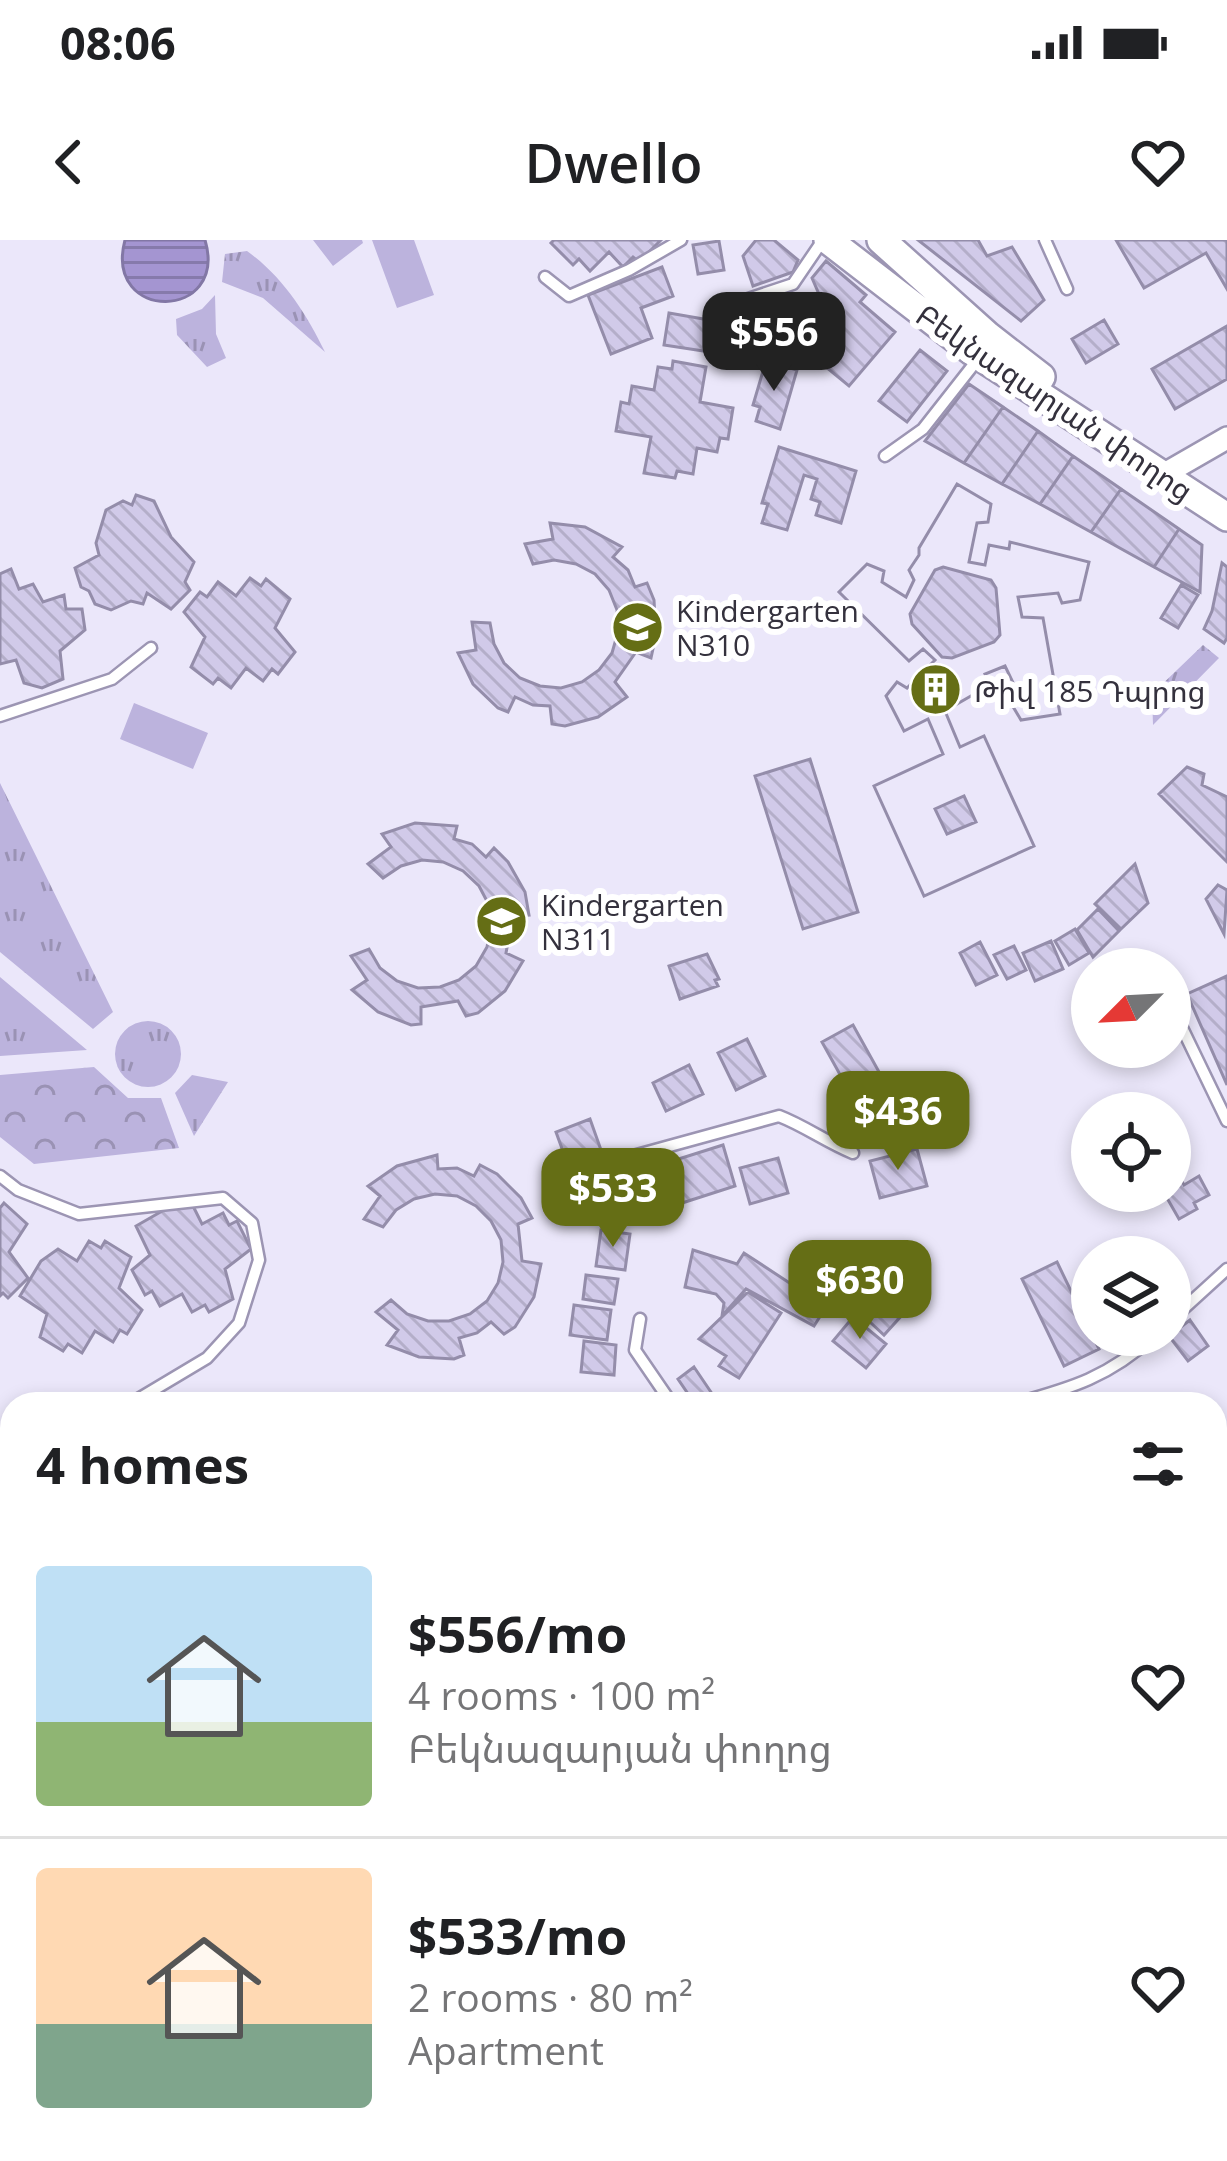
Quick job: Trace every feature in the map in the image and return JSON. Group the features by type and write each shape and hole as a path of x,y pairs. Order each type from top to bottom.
{"street":[{"name":"Բեկնազարյան փողոց","path":"826,240 980,356 1227,506"},
{"name":"Բեկնազարյան փողոց","path":"881,240 988,336 1227,517"},
{"path":"1167,472 1227,438"}],"lane":[{"path":"545,278 568,296 629,270 681,240"},
{"path":"748,298 793,284 826,240"},
{"path":"1045,240 1066,289"},
{"path":"885,456 923,429 980,356"},
{"path":"0,716 112,679 151,648"},
{"path":"1191,1046 1227,1121"},
{"path":"633,1156 779,1116 853,1153"},
{"path":"0,1176 18,1190 79,1214 223,1198 252,1223 259,1260 239,1323 207,1358 157,1392"},
{"path":"1191,1302 1227,1269"},
{"path":"640,1319 635,1349 664,1392"},
{"path":"1057,1392 1086,1384 1132,1356"}],"green space":[{"path":"313,240 362,240 363,243 333,266"},
{"path":"372,240 414,240 434,295 397,308"},
{"path":"247,251 292,297 325,352 263,298 222,282 225,254"},
{"path":"215,295 216,334 226,358 207,367 177,335 176,319 202,309"},
{"path":"1203,645 1219,658 1153,725 1152,694"},
{"path":"134,703 208,733 193,769 120,739"},
{"path":"0,783 113,1012 93,1029 0,952"},
{"path":"0,977 87,1050 0,1056"},
{"path":"148,1021 172,1030 181,1054 172,1078 148,1087 124,1078 115,1054 124,1030"},
{"path":"94,1067 128,1098 161,1098 179,1148 34,1164 0,1137 0,1075"},
{"path":"192,1075 228,1082 194,1136 175,1093"}],"shaded area":[{"path":"125,240 205,240 208,267 200,286 166,302 147,298 132,286 123,267"}],"building":[{"path":"661,240 639,262 633,257 623,267 609,252 590,271 579,259 573,265 551,243"},
{"path":"756,240 774,240 798,260 793,272 753,286 743,256"},
{"path":"918,240 978,240 987,256 1012,247 1044,300 1021,321"},
{"path":"1116,240 1227,240 1227,289 1206,253 1144,288"},
{"path":"719,241 724,270 698,274 693,245"},
{"path":"826,261 866,295 860,302 895,332 849,386 815,358 817,317 825,308 812,278"},
{"path":"662,267 673,296 641,308 652,338 611,354 588,295"},
{"path":"669,313 715,321 710,352 664,345"},
{"path":"1104,320 1118,344 1086,363 1072,339"},
{"path":"1227,326 1227,379 1175,409 1152,369"},
{"path":"920,350 947,371 907,422 879,401"},
{"path":"673,361 706,367 700,402 733,408 728,439 720,438 717,452 697,448 693,474 677,471 675,478 644,473 651,437 616,431 621,402 629,404 632,386 654,390 658,367 672,369"},
{"path":"766,361 797,370 780,429 756,421 760,407 753,405"},
{"path":"969,384 1003,407 964,463 925,441"},
{"path":"1003,407 1038,431 1002,484 964,463"},
{"path":"1038,431 1073,456 1040,504 1002,484"},
{"path":"779,447 856,471 841,523 816,515 820,502 811,499 817,479 804,475 787,530 762,523 768,504 762,503"},
{"path":"1073,456 1121,489 1091,532 1040,504"},
{"name":"Թիվ 185 Դպրոց","path":"957,484 991,504 988,522 977,523 969,562 985,565 989,545 1009,549 1010,542 1089,562 1080,600 1062,603 1058,593 1018,597 1022,617 1043,618 1060,714 1021,720 1012,705 1020,697 1005,666 985,674 990,685 945,711 960,747 984,736 1034,846 924,896 874,786 943,754 928,719 904,731 886,696 897,682 907,688 935,660 923,649 909,661 839,592 867,564 884,571 882,582 906,597 914,580 909,570","holes":["943,567 991,580 996,588 1000,635 994,642 952,658 942,657 912,624 910,614 935,570","964,796 976,822 947,834 935,809"]},
{"name":"Թիվ 185 Դպրոց","path":"957,484 991,504 988,522 977,523 969,562 985,565 989,545 1009,549 1010,542 1089,562 1080,600 1062,603 1058,593 1018,597 1022,617 1043,618 1060,714 1021,720 1012,705 1020,697 1005,666 985,674 990,685 945,711 960,747 984,736 1034,846 924,896 874,786 943,754 928,719 904,731 886,696 897,682 907,688 935,660 923,649 909,661 839,592 867,564 884,571 882,582 906,597 914,580 909,570"},
{"path":"1121,489 1179,529 1154,567 1091,532"},
{"path":"136,495 154,501 171,537 194,562 185,582 190,590 171,609 147,593 143,604 131,601 111,610 95,604 89,591 81,587 75,568 99,555 96,543 106,510 123,501 132,505"},
{"name":"Kindergarten N310","path":"550,523 585,527 622,547 613,557 628,570 635,587 647,583 654,600 656,635 651,658 636,652 615,682 627,697 598,717 565,726 552,724 550,706 515,697 508,712 498,708 473,684 458,653 476,650 472,622 490,623 504,663 520,678 561,688 582,682 612,653 617,610 609,590 595,574 554,560 533,564 525,544 553,539"},
{"path":"1179,529 1202,545 1200,592 1154,567"},
{"path":"1222,563 1227,567 1224,643 1204,629"},
{"path":"11,569 19,589 33,584 43,602 64,595 66,609 82,609 85,630 60,651 63,679 42,688 24,683 16,660 0,664 0,574"},
{"path":"250,578 261,586 266,579 290,599 275,628 295,652 278,674 272,669 263,681 246,668 231,688 218,678 213,684 191,667 205,637 184,612 200,592 207,597 218,582 236,596"},
{"path":"1181,585 1198,595 1178,628 1161,618"},
{"path":"810,759 858,912 803,929 755,776"},
{"path":"1187,767 1204,774 1202,785 1227,797 1227,862 1159,794"},
{"name":"Kindergarten N311","path":"415,823 457,826 454,839 472,844 486,857 494,848 525,892 529,915 513,916 506,953 523,961 505,991 478,1013 466,1016 458,1001 421,1007 421,1024 411,1025 378,1012 352,990 367,980 351,956 369,949 380,968 397,981 418,988 440,987 476,966 487,947 491,926 489,905 463,871 422,860 383,878 368,864 391,847 382,834"},
{"path":"1135,864 1148,903 1121,929 1095,904"},
{"path":"1218,885 1227,890 1224,934 1206,899"},
{"path":"1098,909 1119,931 1102,948 1088,948 1077,930"},
{"path":"1075,929 1086,948 1071,948 1069,965 1055,941"},
{"path":"1051,941 1063,969 1035,981 1023,953"},
{"path":"980,942 997,975 976,985 960,953"},
{"path":"1014,946 1026,970 1007,979 994,955"},
{"path":"707,954 718,986 680,999 669,966"},
{"path":"1227,976 1227,1085 1191,1003 1191,992"},
{"path":"853,1025 884,1081 853,1098 822,1042"},
{"path":"747,1039 765,1076 736,1090 718,1053"},
{"path":"689,1065 703,1094 666,1111 653,1083"},
{"path":"590,1119 606,1164 572,1176 556,1132"},
{"path":"723,1145 735,1186 682,1203 669,1162"},
{"path":"917,1149 927,1186 880,1198 870,1161"},
{"path":"437,1155 438,1169 457,1168 474,1176 480,1165 497,1174 521,1198 532,1218 518,1224 522,1261 541,1264 534,1297 515,1327 504,1334 491,1322 459,1338 464,1355 454,1359 419,1357 387,1345 398,1330 376,1312 391,1300 407,1314 449,1321 487,1301 503,1262 501,1240 491,1221 457,1196 435,1194 396,1210 383,1227 364,1219 380,1196 368,1186 397,1166"},
{"path":"778,1158 788,1193 750,1204 740,1168"},
{"path":"1199,1176 1209,1195 1194,1203 1197,1209 1179,1219 1175,1212 1191,1212 1191,1181"},
{"path":"4,1203 27,1224 9,1252 28,1278 8,1298 3,1293 0,1296 0,1208"},
{"path":"192,1204 202,1224 223,1213 229,1225 237,1221 251,1249 225,1269 233,1299 209,1312 205,1305 192,1312 182,1294 160,1306 152,1291 145,1295 132,1270 150,1255 136,1226 171,1206"},
{"path":"601,1230 630,1234 625,1270 596,1266"},
{"path":"89,1241 101,1248 105,1241 131,1257 119,1288 142,1310 127,1334 120,1330 113,1342 95,1331 82,1353 68,1344 63,1351 40,1337 47,1314 20,1296 41,1261 58,1249 77,1261"},
{"path":"693,1250 737,1264 744,1253 826,1307 814,1326 746,1289 722,1316 724,1303 716,1294 685,1287"},
{"path":"1057,1262 1071,1291 1071,1356 1085,1356 1064,1366 1022,1279"},
{"path":"586,1275 618,1279 614,1304 583,1299"},
{"path":"875,1289 903,1314 884,1335 857,1310"},
{"path":"748,1292 781,1313 739,1378 719,1366 726,1356 699,1339"},
{"path":"574,1305 611,1310 607,1340 570,1335"},
{"path":"853,1317 886,1344 866,1368 833,1341"},
{"path":"1191,1321 1208,1346 1188,1361 1184,1356 1191,1356"},
{"path":"584,1341 616,1345 614,1375 581,1372"},
{"path":"694,1367 711,1392 687,1392 678,1379"}],"place":[{"name":"Kindergarten N310","path":"637,627"},
{"name":"Թիվ 185 Դպրոց","path":"935,690"},
{"name":"Kindergarten N311","path":"502,921"}]}
